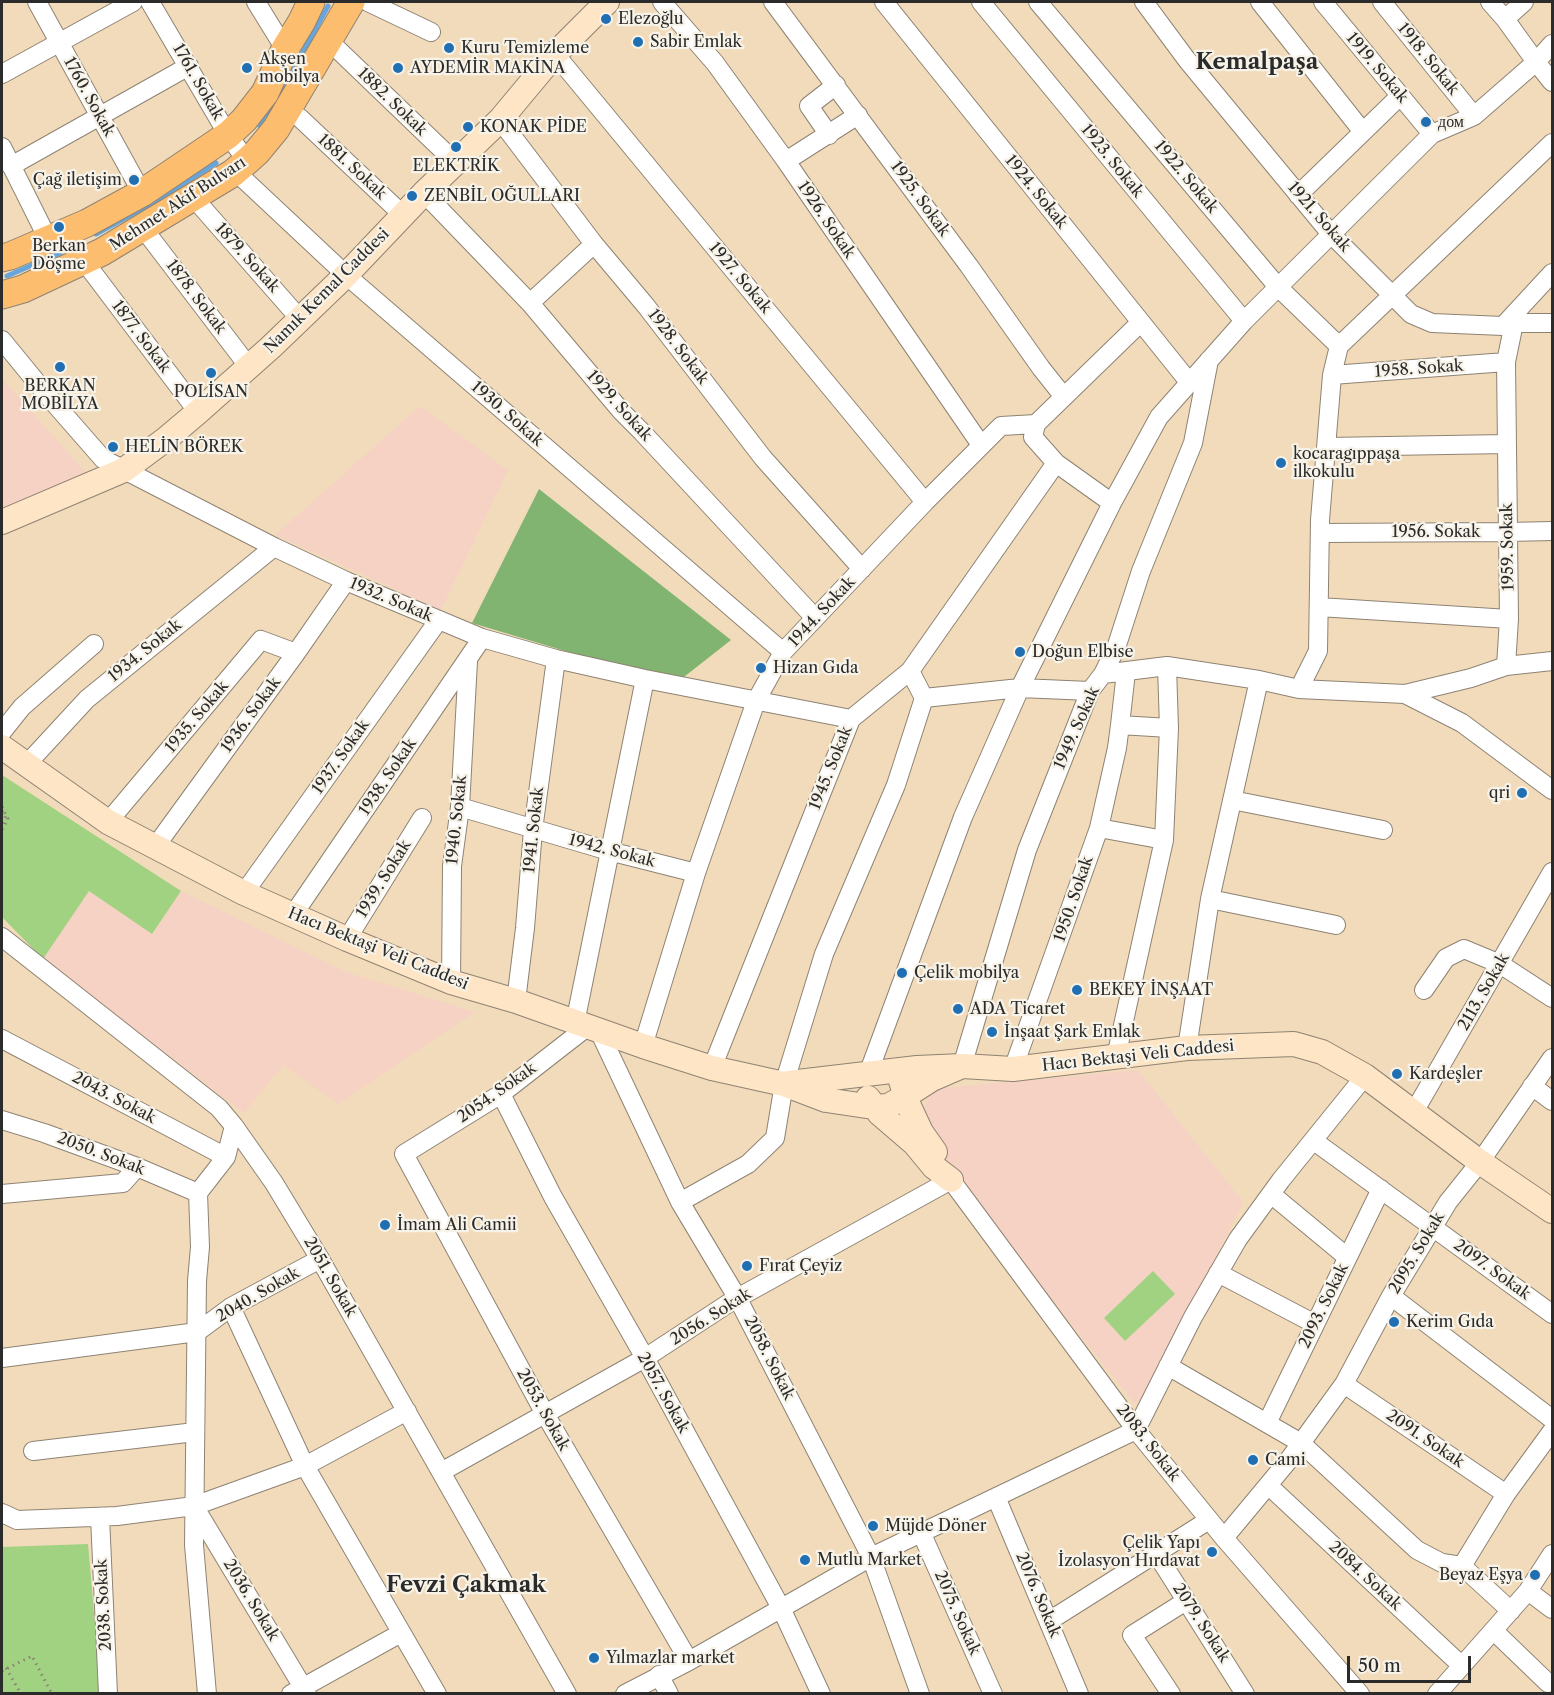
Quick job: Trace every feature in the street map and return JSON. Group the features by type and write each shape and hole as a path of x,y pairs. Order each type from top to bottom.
{"main road":[{"name":"Mehmet Akif Bulvarı","path":"2,258 87,223 142,193 228,135 244,120 265,93 285,49 311,2"},
{"name":"Mehmet Akif Bulvarı","path":"2,295 23,289 102,252 241,166 257,152 276,129 351,2"}],"street":[{"name":"1760. Sokak","path":"37,2 142,193"},
{"path":"2,74 133,2"},
{"name":"1761. Sokak","path":"150,2 228,135 241,166"},
{"path":"256,2 285,49"},
{"path":"368,2 431,32"},
{"name":"1926. Sokak","path":"662,2 715,63 786,161 981,445"},
{"name":"1925. Sokak","path":"773,2 969,266 1041,368 1065,397"},
{"name":"1924. Sokak","path":"884,2 1189,382"},
{"name":"1923. Sokak","path":"981,2 1244,321"},
{"name":"1922. Sokak","path":"1038,2 1278,287 1339,346"},
{"name":"1921. Sokak","path":"1144,2 1187,60 1331,234 1412,314 1432,323 1552,323"},
{"path":"1260,2 1363,132"},
{"name":"1919. Sokak","path":"1323,2 1432,134"},
{"name":"1918. Sokak","path":"1382,2 1474,116"},
{"path":"1490,2 1552,82"},
{"path":"1505,19 1524,2"},
{"name":"Namık Kemal Caddesi","path":"2,522 124,470 198,412 271,348 500,120 595,5"},
{"name":"1882. Sokak","path":"329,41 456,163"},
{"path":"880,1073 963,817 1020,688 1112,503 1159,417 1244,321 1432,134 1474,116 1536,62 1552,44"},
{"name":"1927. Sokak","path":"555,54 925,502"},
{"path":"11,166 189,66"},
{"path":"829,135 809,106 836,86"},
{"path":"1298,195 1400,96"},
{"path":"786,161 858,115"},
{"name":"1881. Sokak","path":"300,118 403,215"},
{"name":"1928. Sokak","path":"500,120 594,244 646,306 763,458 862,569"},
{"path":"1299,689 1318,651 1320,532 1332,375 1339,346 1552,143"},
{"path":"2,147 48,239"},
{"name":"1930. Sokak","path":"241,166 346,275 783,652"},
{"name":"1929. Sokak","path":"424,194 530,303 622,412 815,618"},
{"name":"1879. Sokak","path":"193,197 300,319"},
{"name":"1878. Sokak","path":"142,228 249,367"},
{"path":"530,303 594,244"},
{"name":"1877. Sokak","path":"84,261 198,412"},
{"path":"1509,324 1552,273"},
{"path":"1112,503 1056,464 1033,437 1036,424 1140,322"},
{"name":"1959. Sokak","path":"1506,666 1509,619 1506,362 1509,324"},
{"name":"1932. Sokak","path":"2,340 47,396 103,459 274,547 346,580 482,638 555,659 851,719"},
{"name":"1949. Sokak","path":"962,1066 1027,850 1090,691 1103,674 1116,648 1141,571 1193,443 1209,360"},
{"name":"1958. Sokak","path":"1332,375 1506,362"},
{"name":"1944. Sokak","path":"643,1046 696,873 756,700 783,652 925,502 1001,426 1036,424"},
{"path":"1326,447 1507,444"},
{"name":"1945. Sokak","path":"712,1068 851,719 910,671 1056,464"},
{"name":"1956. Sokak","path":"1320,532 1552,531"},
{"name":"1934. Sokak","path":"26,765 87,699 274,547"},
{"name":"1936. Sokak","path":"155,847 296,653 346,580"},
{"path":"1319,607 1509,619"},
{"name":"1937. Sokak","path":"244,893 438,621"},
{"name":"1938. Sokak","path":"293,915 482,638"},
{"name":"1935. Sokak","path":"108,822 261,640 296,653"},
{"path":"2,732 22,707 94,644"},
{"name":"1940. Sokak","path":"451,982 452,866 460,807 468,659"},
{"name":"1941. Sokak","path":"516,1001 533,830 555,659"},
{"path":"1103,674 1167,666 1259,680 1299,689 1404,694 1471,678 1506,666 1552,661"},
{"path":"1116,1057 1164,840 1169,728 1167,666"},
{"path":"680,1202 748,1164 775,1138 784,1084 824,954 896,785 924,698 910,671"},
{"name":"1950. Sokak","path":"1013,1069 1099,828 1117,748 1126,672"},
{"path":"1462,723 1451,703 1450,696 1471,678"},
{"path":"587,1027 609,851 645,679"},
{"path":"1187,1048 1210,899 1259,680"},
{"path":"924,698 1020,688 1090,691"},
{"path":"1404,694 1462,723 1552,790"},
{"path":"1120,725 1169,728"},
{"name":"Hacı Bektaşi Veli Caddesi","path":"2,747 108,822 244,893 451,982 516,1001 643,1046 712,1068 784,1084 826,1100 873,1107 888,1106 932,1079 962,1066"},
{"path":"1232,800 1383,830"},
{"name":"1942. Sokak","path":"460,807 533,830 696,873"},
{"name":"1939. Sokak","path":"347,939 422,818"},
{"path":"1099,828 1164,840"},
{"name":"2113. Sokak","path":"1414,1112 1552,872"},
{"path":"1210,899 1336,926"},
{"name":"2051. Sokak","path":"2,937 219,1108 234,1126 274,1183 320,1259 567,1694"},
{"path":"1424,990 1446,958 1464,949 1500,964 1552,998"},
{"name":"2054. Sokak","path":"404,1154 501,1094 587,1027"},
{"name":"2058. Sokak","path":"587,1027 680,1202 738,1299 871,1557 920,1694"},
{"name":"2043. Sokak","path":"2,1040 226,1157"},
{"name":"Hacı Bektaşi Veli Caddesi","path":"784,1084 962,1066 1013,1069 1187,1048 1294,1044 1322,1052 1365,1076 1552,1211"},
{"name":"2095. Sokak","path":"1224,1538 1301,1443 1344,1384 1391,1296 1448,1202 1480,1161 1552,1058"},
{"path":"880,1073 897,1074 921,1132 951,1180 934,1167 915,1144 873,1107 866,1094 866,1079 880,1073"},
{"path":"625,1694 689,1661 871,1557 1136,1430 1193,1317 1238,1239 1365,1076"},
{"path":"1532,1086 1552,1101"},
{"name":"2057. Sokak","path":"501,1094 553,1197 645,1358 781,1608 820,1693"},
{"name":"2050. Sokak","path":"2,1120 137,1167 198,1193"},
{"path":"207,1694 194,1545 197,1281 200,1247 198,1193 226,1157 234,1126"},
{"name":"2097. Sokak","path":"1314,1141 1552,1314"},
{"name":"2053. Sokak","path":"404,1154 544,1414 689,1661"},
{"path":"2,1194 123,1183 137,1167"},
{"name":"2056. Sokak","path":"441,1472 645,1358 732,1301 951,1180"},
{"name":"2083. Sokak","path":"951,1180 1136,1430 1224,1538 1360,1694"},
{"name":"2093. Sokak","path":"1267,1423 1381,1189"},
{"path":"1271,1194 1347,1257"},
{"name":"2040. Sokak","path":"196,1332 231,1307 320,1259"},
{"path":"1218,1273 1315,1324"},
{"path":"1391,1296 1552,1419"},
{"path":"231,1307 305,1466 437,1694"},
{"path":"2,1358 196,1332"},
{"path":"1168,1366 1301,1443 1418,1550 1442,1563 1462,1566 1511,1611"},
{"name":"2091. Sokak","path":"1344,1384 1506,1494"},
{"path":"2,1513 17,1520 117,1516 194,1506 305,1466 407,1411"},
{"path":"1462,1566 1506,1494 1552,1431"},
{"path":"33,1451 195,1432"},
{"name":"2084. Sokak","path":"1268,1485 1462,1666"},
{"name":"2076. Sokak","path":"996,1497 1079,1694"},
{"name":"2036. Sokak","path":"194,1506 301,1691"},
{"name":"2038. Sokak","path":"100,1516 108,1694"},
{"path":"1049,1621 1209,1520"},
{"name":"2075. Sokak","path":"921,1532 993,1694"},
{"name":"2079. Sokak","path":"1156,1553 1245,1694"},
{"path":"1437,1694 1528,1591 1552,1554"},
{"path":"1528,1591 1552,1609"},
{"path":"1170,1694 1132,1635 1186,1601"},
{"path":"1494,1631 1547,1685"},
{"path":"301,1691 402,1633"},
{"path":"659,1675 669,1694"}],"path":[{"path":"2,809 8,819 2,828"},
{"path":"2,1671 32,1656 51,1694"},
{"path":"6,1668 21,1694"}],"shaded area":[{"path":"2,378 85,472 64,485 2,511"},
{"path":"420,406 508,470 441,610 275,535"},
{"path":"88,890 152,934 181,891 346,972 475,1012 338,1104 283,1065 244,1113 43,959"},
{"path":"1138,1070 1243,1202 1146,1400 1134,1403 918,1130 930,1089"}],"green space":[{"path":"539,489 731,640 675,684 472,623"},
{"path":"2,775 181,891 152,934 89,891 43,959 2,917"},
{"path":"1153,1271 1175,1294 1125,1341 1104,1318"},
{"path":"88,1544 101,1693 2,1693 2,1547"}],"waterway":[{"path":"260,126 273,107 328,6"},
{"path":"96,234 216,163"},
{"path":"7,276 60,253"}],"place":[{"name":"Elezoğlu","path":"606,19"},
{"name":"Sabir Emlak","path":"638,42"},
{"name":"Kuru Temizleme","path":"449,48"},
{"name":"Akşen mobilya","path":"247,68"},
{"name":"AYDEMİR MAKİNA","path":"398,68"},
{"name":"дом","path":"1426,122"},
{"name":"KONAK PİDE","path":"468,127"},
{"name":"ELEKTRİK","path":"456,147"},
{"name":"Çağ iletişim","path":"134,180"},
{"name":"ZENBİL OĞULLARI","path":"412,196"},
{"name":"Berkan Döşme","path":"59,227"},
{"name":"BERKAN MOBİLYA","path":"60,367"},
{"name":"POLİSAN","path":"211,373"},
{"name":"HELİN BÖREK","path":"113,447"},
{"name":"kocaragıppaşa ilkokulu","path":"1281,463"},
{"name":"Doğun Elbise","path":"1020,652"},
{"name":"Hizan Gıda","path":"761,668"},
{"name":"qri","path":"1522,793"},
{"name":"Çelik mobilya","path":"902,973"},
{"name":"BEKEY İNŞAAT","path":"1077,990"},
{"name":"ADA Ticaret","path":"958,1009"},
{"name":"İnşaat Şark Emlak","path":"992,1032"},
{"name":"Kardeşler","path":"1397,1074"},
{"name":"İmam Ali Camii","path":"385,1225"},
{"name":"Fırat Çeyiz","path":"747,1266"},
{"name":"Kerim Gıda","path":"1394,1322"},
{"name":"Cami","path":"1253,1460"},
{"name":"Müjde Döner","path":"873,1526"},
{"name":"Çelik Yapı İzolasyon Hırdavat","path":"1212,1552"},
{"name":"Mutlu Market","path":"805,1560"},
{"name":"Beyaz Eşya","path":"1535,1575"},
{"name":"Yılmazlar market","path":"594,1658"}],"district":[{"name":"Kemalpaşa","path":"1257,63"},
{"name":"Fevzi Çakmak","path":"466,1586"}]}
